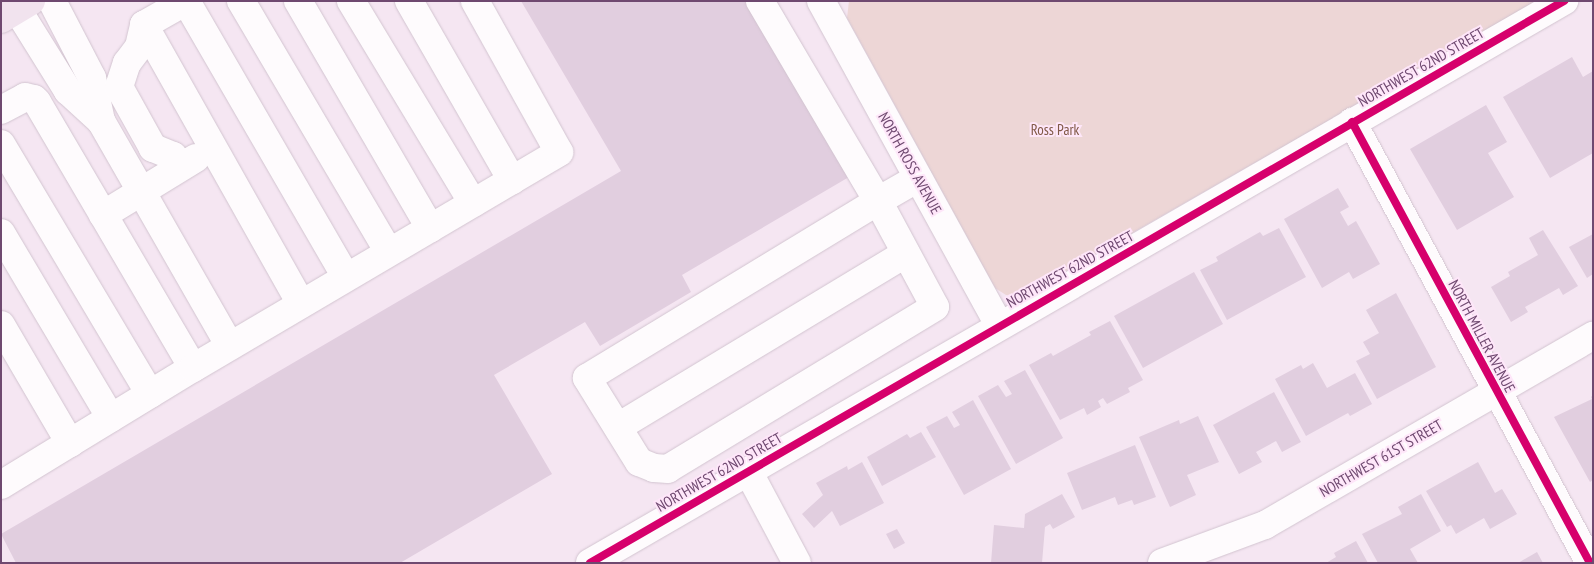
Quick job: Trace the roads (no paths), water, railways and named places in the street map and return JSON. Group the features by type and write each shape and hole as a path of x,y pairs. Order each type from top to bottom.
{"street":[{"path":"52,1 92,78 101,122"},
{"path":"180,167 172,156 153,148 119,87 127,62 139,47 144,25 186,1 346,277"},
{"path":"241,1 389,252"},
{"path":"298,1 430,228"},
{"path":"351,1 473,203"},
{"path":"409,1 512,180"},
{"path":"1,485 193,368 559,152 475,1"},
{"path":"760,1 878,201 935,307 668,469 654,468 639,462 587,378 878,201 918,178"},
{"name":"NORTH ROSS AVENUE","path":"821,1 999,325"},
{"name":"NORTHWEST 62ND STREET","path":"590,563 999,325 1231,195 1352,122 1564,1"},
{"path":"17,10 68,91 101,122 230,346"},
{"path":"144,25 212,149 301,304"},
{"path":"1,110 20,99 29,97 37,102 193,368"},
{"name":"NORTH MILLER AVENUE","path":"1352,122 1496,392 1590,563"},
{"path":"1,144 150,394"},
{"path":"103,214 212,149"},
{"path":"1,233 111,418"},
{"path":"618,427 906,253"},
{"path":"1,325 70,443"},
{"name":"NORTHWEST 61ST STREET","path":"1162,563 1265,525 1593,336"},
{"path":"748,471 797,563"}],"park label":[{"name":"Ross Park","path":"1055,130"}]}
